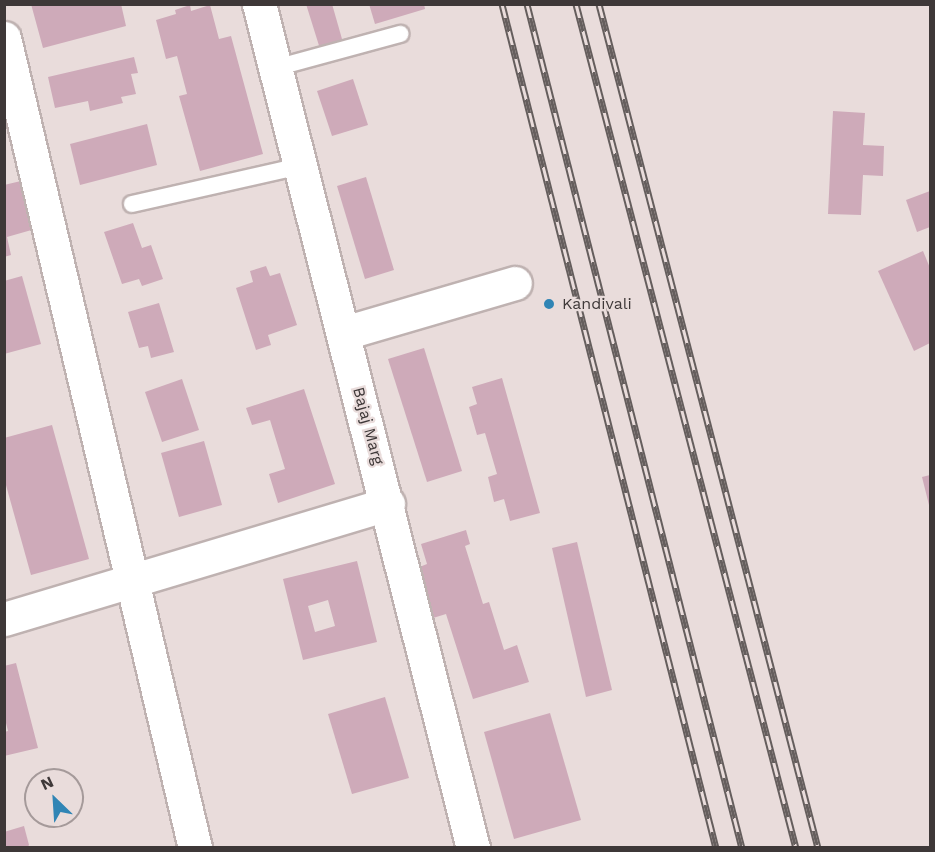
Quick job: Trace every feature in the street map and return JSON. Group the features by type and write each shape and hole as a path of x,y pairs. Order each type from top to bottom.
{"street":[{"name":"Bajaj Marg","path":"259,4 388,504 473,848"},
{"path":"4,39 195,848"},
{"path":"344,333 515,283"},
{"path":"4,619 131,579 388,504"}],"lane":[{"path":"275,68 400,34"},
{"path":"132,204 300,166"}],"building":[{"path":"31,4 121,4 126,26 43,48"},
{"path":"306,4 332,4 344,46 321,52"},
{"path":"369,4 424,4 425,9 375,24"},
{"path":"190,5 191,11 210,5 219,39 231,36 263,154 200,171 179,96 187,94 177,56 166,59 156,20 176,14 175,10"},
{"path":"134,57 138,73 131,74 136,94 121,97 123,103 90,111 88,101 55,108 48,77"},
{"path":"353,79 368,125 332,136 317,91"},
{"path":"833,111 865,113 863,145 884,146 883,176 863,175 861,215 828,214"},
{"path":"147,124 157,165 80,185 70,144"},
{"path":"366,177 394,270 365,279 337,186"},
{"path":"21,181 35,229 7,237 11,255 4,257 4,185"},
{"path":"930,191 930,227 917,232 906,200"},
{"path":"133,223 142,248 151,245 163,279 142,286 139,279 122,284 104,232"},
{"path":"923,251 930,268 930,343 914,351 878,271"},
{"path":"266,266 270,276 280,273 297,325 268,335 271,345 256,350 236,288 253,282 250,271"},
{"path":"22,276 41,344 4,354 4,281"},
{"path":"159,303 174,352 151,358 148,346 139,348 128,312"},
{"path":"424,348 462,471 427,482 388,359"},
{"path":"502,378 540,513 510,521 504,499 494,502 488,477 497,474 485,433 477,435 469,407 477,404 472,387"},
{"path":"182,379 199,430 162,442 145,392"},
{"path":"304,389 335,484 278,503 269,474 285,469 270,420 252,425 246,408"},
{"path":"52,425 89,559 31,575 4,478 4,438"},
{"path":"204,441 222,505 179,517 161,453"},
{"path":"930,475 930,509 922,477"},
{"path":"466,530 470,544 465,546 483,604 489,602 504,650 517,645 529,682 473,699 446,614 433,618 417,568 427,564 421,544"},
{"path":"577,542 612,690 586,697 552,548"},
{"path":"357,561 377,642 303,660 283,579","holes":["328,600 335,626 315,632 308,606"]},
{"path":"16,663 38,748 4,756 4,732 8,731 4,715 4,666"},
{"path":"385,697 409,778 352,794 328,714"},
{"path":"550,713 581,820 514,839 484,732"},
{"path":"24,826 29,845 27,848 4,848 4,832"}],"railway":[{"path":"502,4 716,848"},
{"path":"527,4 742,848"},
{"path":"576,4 796,848"},
{"path":"599,4 818,848"}],"place":[{"name":"Kandivali","path":"549,304"}]}
